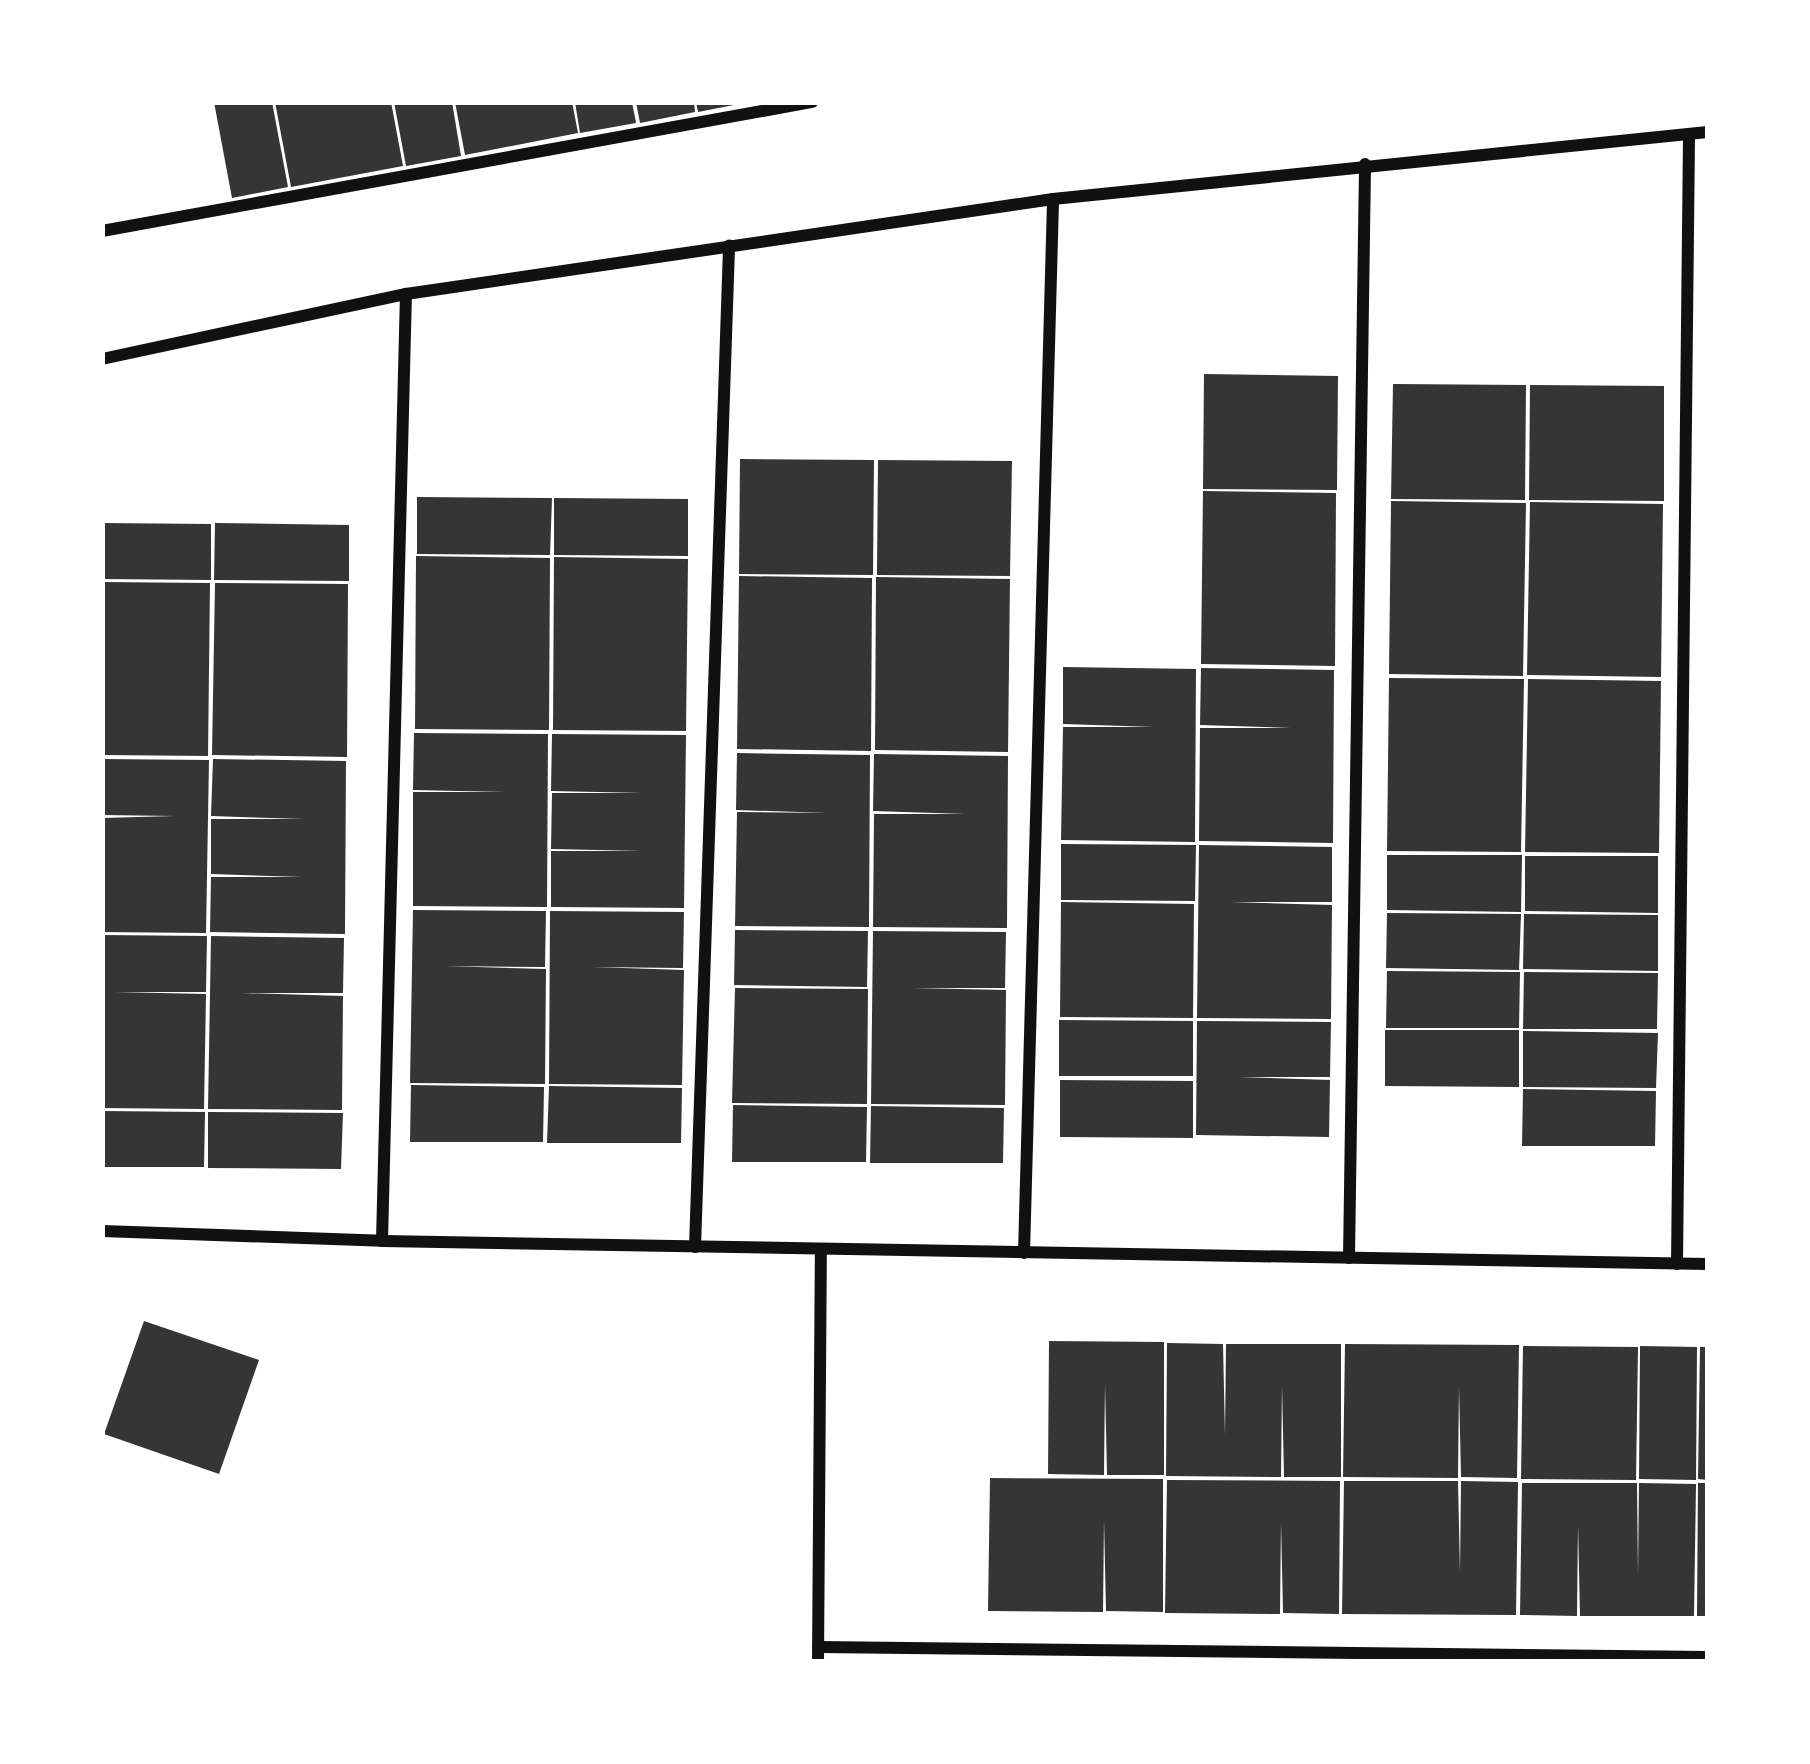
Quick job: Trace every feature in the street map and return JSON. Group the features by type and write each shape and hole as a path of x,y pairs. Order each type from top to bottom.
{"street":[{"path":"102,231 812,102"},
{"path":"102,359 406,294 1053,199 1708,132"},
{"path":"1677,1264 1690,134"},
{"path":"1348,1258 1365,164"},
{"path":"1024,1252 1053,199"},
{"path":"695,1247 729,246"},
{"path":"382,1241 406,294"},
{"path":"102,1232 821,1250 1708,1264"},
{"path":"818,1662 821,1250"},
{"path":"818,1647 1176,1656 1708,1657"}],"building":[{"path":"214,102 272,102 288,187 232,198"},
{"path":"275,102 391,102 403,166 291,187"},
{"path":"394,102 452,102 461,156 406,166"},
{"path":"455,102 572,102 578,133 465,155"},
{"path":"575,102 632,102 636,123 580,133"},
{"path":"636,102 694,102 695,112 640,123"},
{"path":"696,102 739,102 739,104 698,112"},
{"path":"1204,374 1338,376 1337,490 1203,489"},
{"path":"1393,384 1526,385 1525,500 1391,499"},
{"path":"1530,385 1664,386 1664,501 1529,500"},
{"path":"740,459 874,460 873,575 739,574"},
{"path":"878,460 1012,461 1010,576 877,575"},
{"path":"1203,491 1336,493 1335,666 1201,664"},
{"path":"417,497 552,498 550,555 417,554"},
{"path":"554,498 688,499 688,556 554,555"},
{"path":"1391,501 1526,503 1523,676 1389,674"},
{"path":"1530,502 1663,504 1661,677 1527,675"},
{"path":"102,523 211,524 211,580 102,579"},
{"path":"215,523 349,525 349,581 214,580"},
{"path":"416,556 550,558 549,730 415,729"},
{"path":"554,557 688,559 686,731 553,730"},
{"path":"739,576 872,578 871,751 737,749"},
{"path":"876,577 1010,579 1008,752 875,750"},
{"path":"102,582 210,583 208,756 102,755"},
{"path":"215,583 348,584 347,757 212,755"},
{"path":"1063,667 1196,669 1195,842 1061,840 1063,727 1154,727 1063,724"},
{"path":"1201,668 1334,670 1333,843 1199,841 1200,728 1291,728 1200,725"},
{"path":"1389,678 1524,679 1521,852 1387,851"},
{"path":"1528,679 1661,681 1659,853 1525,852"},
{"path":"414,733 548,734 547,907 413,906 413,792 505,792 413,790"},
{"path":"552,734 686,735 684,908 551,907 551,851 642,851 551,849 552,793 643,793 551,791"},
{"path":"737,753 870,755 869,927 735,926 737,812 828,813 736,810"},
{"path":"874,754 1008,756 1007,928 873,927 874,814 965,814 873,811"},
{"path":"102,759 209,760 206,933 102,932 102,818 175,816 102,815"},
{"path":"213,759 346,761 345,934 210,932 211,877 302,877 211,874 211,819 303,819 211,816"},
{"path":"1061,844 1196,845 1195,901 1061,900"},
{"path":"1199,845 1332,847 1332,902 1231,902 1332,905 1331,1019 1197,1018"},
{"path":"1387,855 1522,855 1521,912 1387,910"},
{"path":"1525,856 1658,856 1658,913 1525,911"},
{"path":"1061,902 1194,904 1193,1018 1060,1017"},
{"path":"413,910 546,911 545,967 444,966 546,969 545,1084 410,1083"},
{"path":"550,911 684,912 683,968 592,967 684,970 682,1085 549,1084"},
{"path":"1387,913 1521,914 1519,970 1386,968"},
{"path":"1524,914 1658,915 1658,971 1523,969"},
{"path":"735,930 868,931 867,987 734,985"},
{"path":"873,931 1006,932 1005,988 914,988 1006,990 1005,1105 871,1104"},
{"path":"102,935 207,936 206,992 115,992 206,994 204,1109 102,1108"},
{"path":"211,936 344,938 343,993 242,993 343,996 342,1110 208,1109"},
{"path":"1387,971 1520,972 1519,1028 1386,1028"},
{"path":"1524,972 1658,973 1657,1029 1523,1029"},
{"path":"735,988 868,989 867,1104 732,1103"},
{"path":"1059,1020 1193,1021 1193,1076 1059,1076"},
{"path":"1197,1021 1331,1022 1330,1077 1239,1077 1330,1080 1329,1137 1196,1135"},
{"path":"1385,1030 1519,1030 1519,1087 1385,1086"},
{"path":"1523,1031 1658,1033 1656,1088 1523,1087"},
{"path":"1060,1080 1193,1081 1193,1138 1060,1137"},
{"path":"411,1085 544,1087 543,1142 410,1142"},
{"path":"549,1086 682,1088 681,1143 547,1143"},
{"path":"1523,1089 1656,1091 1655,1146 1522,1146"},
{"path":"733,1105 867,1107 866,1162 732,1162"},
{"path":"871,1106 1004,1108 1003,1163 870,1163"},
{"path":"102,1111 205,1112 204,1167 102,1167"},
{"path":"208,1112 343,1113 341,1169 208,1168"},
{"path":"144,1321 259,1360 219,1474 104,1434"},
{"path":"1049,1341 1164,1342 1164,1475 1107,1475 1105,1384 1104,1475 1048,1474"},
{"path":"1167,1343 1223,1344 1225,1435 1226,1344 1341,1344 1341,1477 1284,1477 1282,1386 1281,1477 1166,1476"},
{"path":"1345,1344 1519,1345 1517,1478 1461,1477 1459,1387 1458,1478 1343,1477"},
{"path":"1523,1346 1638,1347 1636,1480 1521,1479"},
{"path":"1640,1346 1697,1347 1696,1480 1639,1479"},
{"path":"1700,1347 1708,1347 1708,1480 1698,1479"},
{"path":"990,1478 1163,1479 1163,1612 1106,1611 1104,1520 1103,1612 988,1611"},
{"path":"1167,1480 1340,1481 1339,1614 1283,1613 1281,1522 1280,1614 1165,1613"},
{"path":"1344,1481 1458,1481 1460,1572 1461,1481 1518,1482 1516,1615 1342,1614"},
{"path":"1522,1483 1637,1483 1638,1574 1639,1483 1696,1484 1694,1616 1580,1616 1578,1525 1577,1616 1520,1615"},
{"path":"1698,1483 1708,1483 1708,1616 1697,1616"}]}
